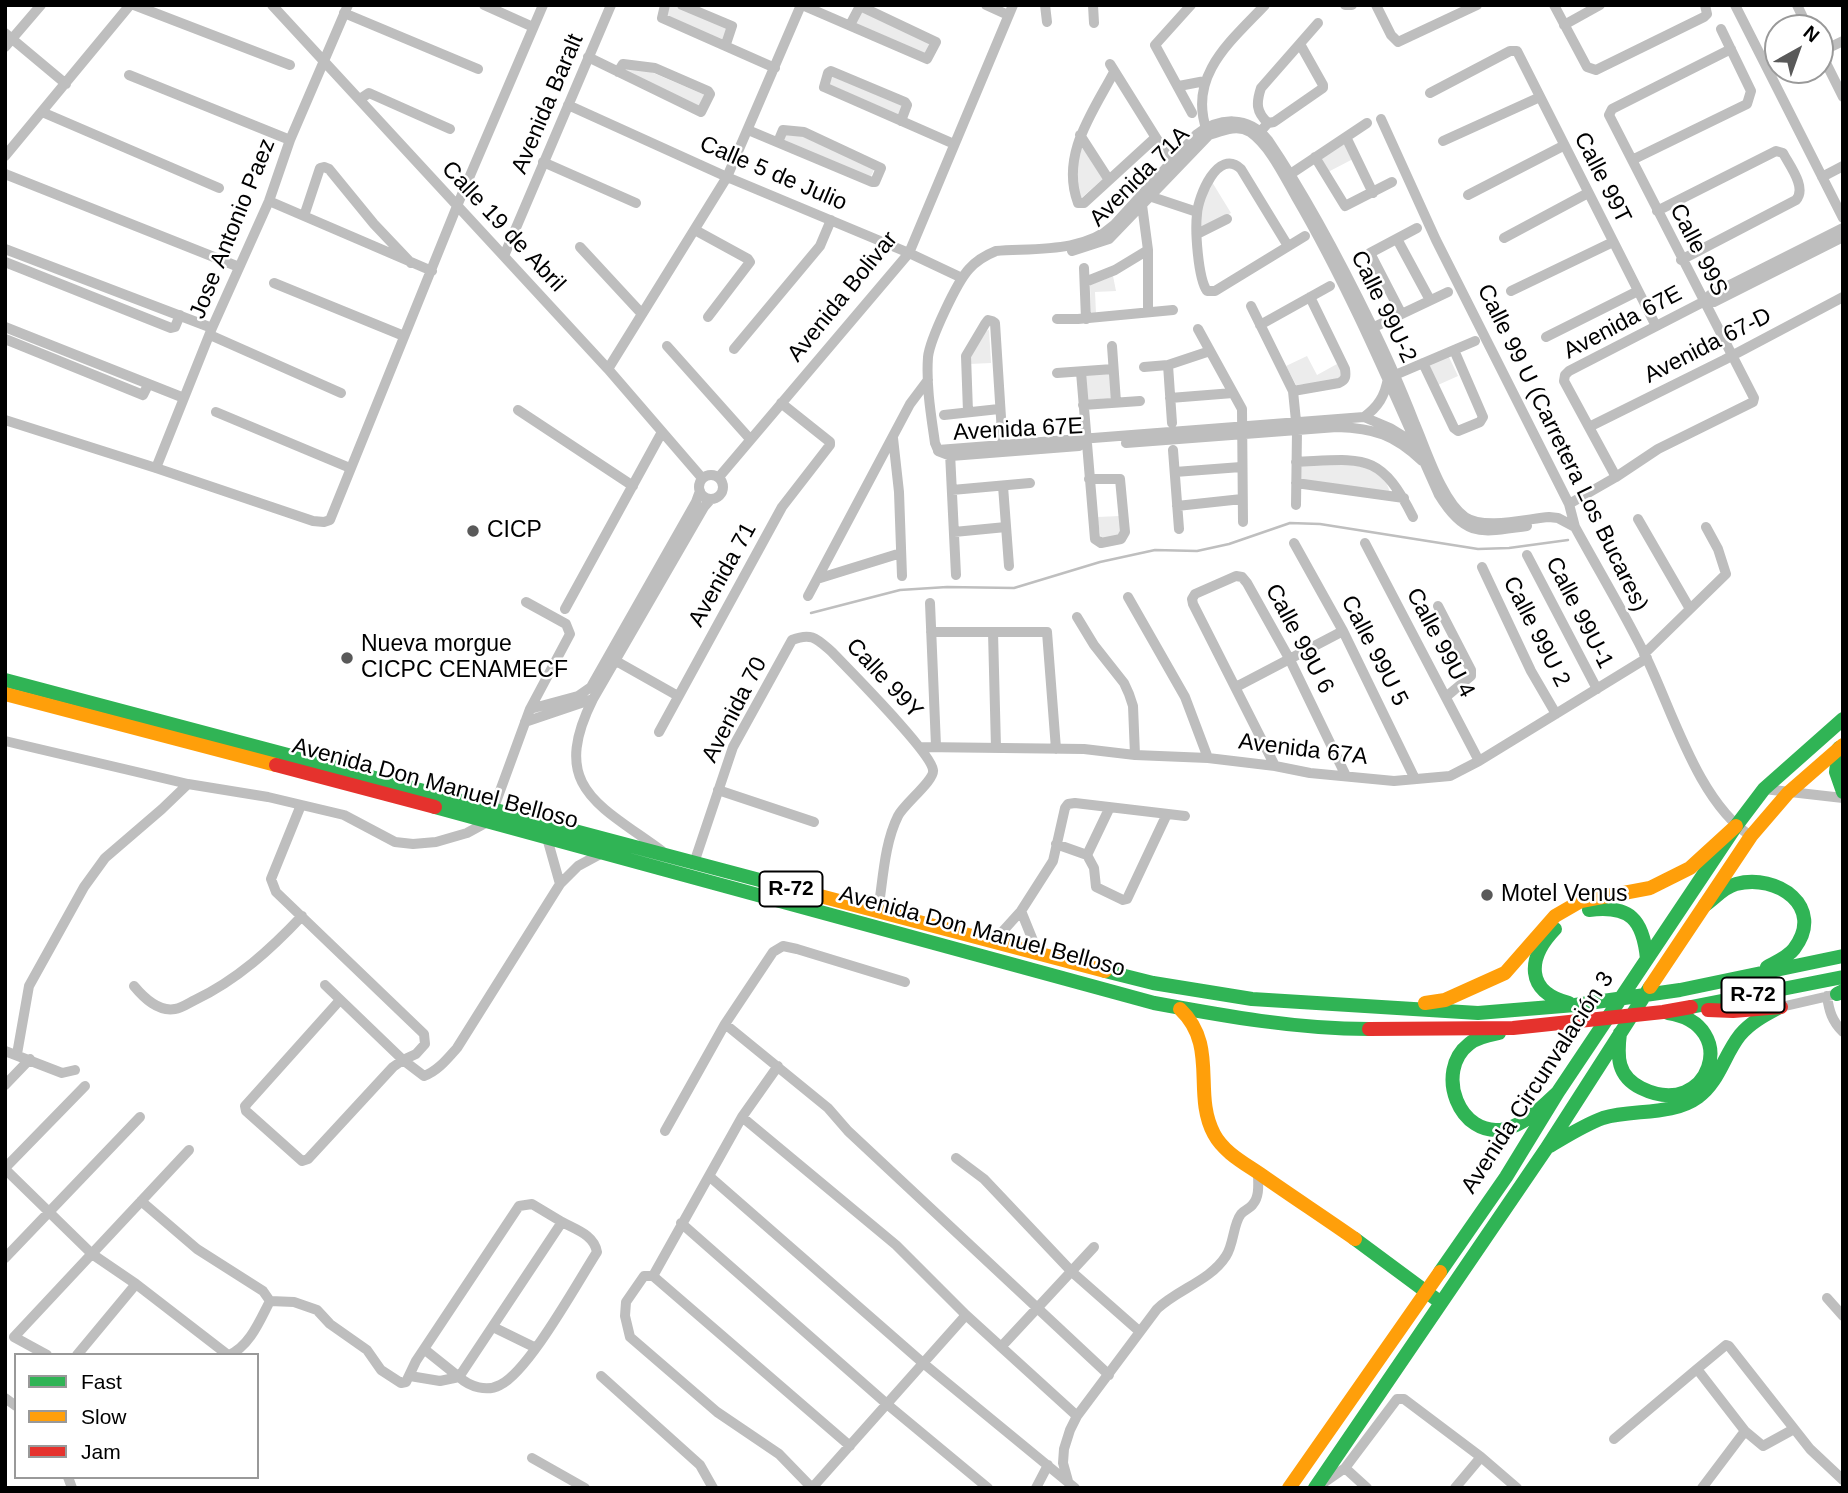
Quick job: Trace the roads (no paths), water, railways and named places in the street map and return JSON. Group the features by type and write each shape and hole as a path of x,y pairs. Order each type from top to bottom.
{"main road":[{"name":"Avenida Don Manuel Belloso","path":"5,680 490,816 547,838 1177,1007 1246,1020 1346,1029 1513,1028 1663,1012 1843,977"},
{"name":"Avenida Don Manuel Belloso","path":"5,694 490,816 671,857 1153,983 1252,999 1478,1013 1575,1005 1680,990 1839,956"},
{"name":"Avenida Circunvalación 3","path":"1289,1488 1506,1177 1558,1092 1736,826 1764,789 1843,719"},
{"name":"Avenida Circunvalación 3","path":"1315,1488 1546,1149 1751,836 1788,793 1841,747"},
{"path":"1841,747 1836,772 1843,792"},
{"path":"1393,1009 1445,1000 1505,973 1555,916 1581,901 1650,888 1690,868 1736,826"},
{"path":"1705,905 1734,884 1752,880 1770,882 1786,888 1796,898 1803,923 1801,936 1793,950 1753,974"},
{"path":"1575,1005 1557,1000 1540,990 1534,976 1537,956 1552,931 1576,912 1605,907 1628,913 1643,927 1647,959"},
{"path":"1177,1007 1191,1016 1199,1033 1206,1113 1214,1136 1240,1160 1385,1261 1440,1303"},
{"path":"1546,1149 1573,1132 1604,1118 1685,1105 1698,1099 1708,1090 1726,1056 1751,1023 1781,1007"},
{"name":"R-72","path":"1682,1008 1733,1011 1781,1007"},
{"path":"1620,1033 1620,1067 1627,1081 1641,1089 1668,1095 1683,1094 1698,1086 1710,1067 1712,1047 1702,1027 1683,1014 1663,1012"},
{"path":"1513,1028 1468,1044 1456,1061 1451,1081 1455,1099 1466,1116 1479,1127 1494,1131 1514,1126 1538,1111 1558,1092"}],"street":[{"path":"5,47 9,36 41,5"},
{"path":"5,156 132,5 290,65"},
{"name":"Calle 19 de Abril","path":"272,5 608,369 702,478"},
{"path":"484,5 533,27"},
{"path":"5,420 313,521 330,520 457,206 543,5"},
{"name":"Avenida Baralt","path":"504,256 611,5"},
{"path":"665,5 662,18 726,44 775,68"},
{"path":"682,5 732,26 726,44"},
{"path":"608,369 727,177 802,5 927,59 936,42 860,6 850,25"},
{"path":"986,5 1011,10"},
{"path":"1045,5 1047,22"},
{"path":"1093,5 1094,23"},
{"path":"1191,5 1155,45 1192,113"},
{"path":"1207,131 1202,109 1205,81 1222,50 1265,5"},
{"path":"1345,5 1352,5"},
{"path":"1376,5 1391,35 1398,42 1476,5"},
{"path":"1554,5 1587,67 1591,69 1704,17 1707,14 1705,5"},
{"path":"1564,24 1600,5"},
{"path":"1735,5 1843,218"},
{"path":"346,9 478,69"},
{"name":"Jose Antonio Paez","path":"156,468 211,332 269,201 290,141 346,9"},
{"name":"Avenida Bolivar","path":"719,477 909,253 1011,10"},
{"name":"Calle 99U-2","path":"1318,23 1261,88 1257,100 1256,129 1334,249 1392,377 1439,495 1449,512 1462,520 1487,524 1558,517 1575,527"},
{"path":"1632,160 1747,104 1751,91 1721,29"},
{"path":"9,36 66,84"},
{"path":"1256,129 1274,122 1323,88 1300,44"},
{"name":"Calle 99T","path":"1430,93 1513,49 1517,51 1656,326"},
{"name":"Calle 99S","path":"1616,477 1658,449 1753,402 1754,398 1730,357 1609,115 1612,109 1731,49"},
{"path":"588,57 618,72 701,112 710,94 655,68 623,64 618,72"},
{"path":"1155,138 1084,203 1078,203 1072,162 1080,135 1112,68 1173,165"},
{"path":"901,121 907,105 905,102 831,71 828,73 824,87 901,121 954,144"},
{"path":"129,75 290,141"},
{"path":"1834,79 1843,97"},
{"path":"1179,86 1205,81"},
{"path":"360,99 369,93 450,129"},
{"path":"1443,141 1540,97"},
{"name":"Calle 5 de Julio","path":"568,105 962,278"},
{"path":"42,112 219,188"},
{"name":"Calle 99 U (Carretera Los Bucares)","path":"1381,119 1436,240 1569,503 1575,527 1646,656 1684,746 1725,815 1751,836"},
{"name":"Avenida 71A","path":"962,278 972,265 996,251 1077,244 1099,237 1143,198 1207,131 1225,121 1256,129"},
{"path":"1288,176 1367,123"},
{"path":"748,130 872,182 881,167 804,132 783,130 778,142"},
{"path":"1080,135 1109,180"},
{"path":"1346,137 1373,193"},
{"path":"1468,195 1563,146"},
{"path":"1657,211 1776,151 1783,153 1801,188 1796,200 1681,260"},
{"path":"1315,157 1342,204 1349,205 1392,182"},
{"path":"543,162 636,203"},
{"path":"1288,246 1241,169 1234,164 1225,164 1209,178 1197,212 1203,284 1207,291 1214,290 1305,236"},
{"path":"1822,177 1843,166"},
{"path":"304,216 320,168 324,167 411,263"},
{"path":"5,174 239,267"},
{"path":"1504,238 1588,194"},
{"path":"1149,311 1148,250 1143,198 1197,212"},
{"path":"269,201 432,271"},
{"path":"1197,234 1227,219"},
{"path":"734,349 820,246 831,220"},
{"path":"1401,313 1370,253 1417,228"},
{"name":"Avenida 67E","path":"1589,427 1564,381 1569,371 1703,302 1710,295 1843,228"},
{"path":"695,230 750,262 708,317"},
{"name":"Avenida 67E","path":"1703,302 1714,302 1843,236"},
{"path":"1397,239 1430,300"},
{"path":"1511,291 1613,242"},
{"path":"580,247 642,314"},
{"path":"5,249 180,315 341,393"},
{"path":"1085,282 1115,270 1148,250"},
{"path":"5,262 171,328 175,327 180,315"},
{"path":"1084,268 1086,318"},
{"path":"808,596 910,404 928,380 930,347 962,278"},
{"path":"274,283 404,336"},
{"path":"1260,325 1330,286"},
{"path":"1546,337 1638,291"},
{"path":"1370,329 1448,292"},
{"path":"1293,391 1339,383 1346,375 1310,297"},
{"name":"Avenida 67-D","path":"1589,427 1843,297"},
{"path":"1251,306 1293,391 1296,505"},
{"path":"1057,319 1173,310"},
{"path":"968,412 966,356 988,320 995,323 1003,449"},
{"path":"5,327 184,398"},
{"path":"1198,329 1242,409 1243,522"},
{"path":"5,339 143,394 148,385"},
{"path":"1364,418 1383,397 1392,377 1475,341"},
{"path":"667,345 750,439"},
{"path":"1112,346 1116,402"},
{"path":"1423,363 1454,428 1458,431 1480,422 1483,417 1454,350"},
{"path":"1144,366 1168,365 1210,351"},
{"path":"1168,365 1172,423"},
{"path":"1057,373 1113,369"},
{"path":"1081,372 1089,480 1097,542 1121,539 1125,532 1119,479 1089,480"},
{"name":"Calle 99U-2","path":"1392,377 1416,444 1427,460"},
{"name":"Avenida 67E","path":"928,380 934,443 938,450 950,452 1296,427 1364,418 1390,428 1416,444"},
{"path":"1170,398 1233,393"},
{"path":"1083,405 1140,401"},
{"name":"Avenida 71","path":"659,732 782,507 831,443 781,402"},
{"path":"518,410 633,486"},
{"path":"944,415 999,410"},
{"path":"216,412 350,468"},
{"name":"Avenida 67E","path":"1296,427 1364,428 1386,435 1427,460"},
{"path":"1569,503 1616,477 1589,427"},
{"path":"565,609 662,432"},
{"path":"892,438 899,492 902,576"},
{"path":"1173,450 1179,529"},
{"path":"950,452 956,575"},
{"path":"1296,462 1354,459 1371,463 1395,483 1413,517"},
{"path":"1175,472 1241,467"},
{"path":"671,857 600,806 578,775 575,749 579,730 593,699 704,507 711,499 720,495 723,489 719,477 709,474 702,478 699,484 704,497 711,499"},
{"path":"952,489 1030,483"},
{"path":"1296,483 1404,498"},
{"path":"1003,485 1009,566"},
{"path":"530,709 578,696 591,687 683,526 700,491"},
{"path":"1177,506 1242,499"},
{"path":"1638,519 1690,609"},
{"path":"954,532 1006,527"},
{"name":"Avenida 67A","path":"921,747 1056,749 1208,758 1275,766 1310,774 1394,780 1450,776 1597,689 1646,656 1726,574 1718,549 1706,527"},
{"name":"Calle 99U 5","path":"1294,543 1343,631 1415,779"},
{"name":"Calle 99U 4","path":"1365,543 1479,761"},
{"path":"817,579 901,553"},
{"name":"Calle 99U-1","path":"1527,555 1597,689"},
{"name":"Calle 99U 2","path":"1482,567 1531,671 1556,714"},
{"name":"Calle 99U 6","path":"1236,687 1192,598 1195,594 1236,576 1242,577 1290,660 1346,776"},
{"path":"1128,597 1185,697 1200,730 1208,758"},
{"path":"5,741 344,815 395,842 413,844 456,837 475,830 490,816 530,709 570,634 566,624 526,602"},
{"path":"930,603 936,746"},
{"path":"1438,606 1471,670 1467,681 1447,696"},
{"path":"1077,617 1129,694 1133,706 1135,755"},
{"path":"1275,766 1236,687 1343,631"},
{"path":"931,632 1047,632 1056,749"},
{"path":"993,632 996,748"},
{"name":"Avenida 70","path":"694,863 733,747 792,640 805,635 818,639"},
{"name":"Calle 99Y","path":"818,639 921,747"},
{"path":"616,661 678,696"},
{"path":"525,722 593,699"},
{"path":"878,911 889,844 898,817 933,775 933,769 921,747"},
{"path":"17,1054 29,986 84,887 105,858 188,783"},
{"path":"1764,789 1843,798"},
{"path":"718,790 814,822"},
{"path":"993,942 1021,911 1053,861 1068,804 1185,816"},
{"path":"301,805 271,879 276,892 424,1034 425,1044 383,1076 308,1159 302,1161 246,1111 246,1106 340,1000"},
{"path":"1087,855 1109,808"},
{"path":"1056,844 1087,855 1094,868 1096,887 1123,900 1127,899 1167,814"},
{"path":"547,838 560,884"},
{"path":"325,985 403,1060 424,1076 428,1075 457,1048 560,884 578,866 603,852"},
{"path":"1021,911 1038,953"},
{"path":"134,986 155,1005 176,1009 226,982 256,961 302,916"},
{"path":"1839,956 1843,942"},
{"path":"665,1131 725,1024 773,952 783,946 797,948 905,982"},
{"path":"1837,993 1829,1013 1843,1032"},
{"name":"R-72","path":"1781,1007 1837,993"},
{"path":"725,1024 828,1108 848,1131 1109,1375"},
{"path":"5,1051 62,1073 75,1070"},
{"path":"5,1085 30,1059"},
{"path":"653,1276 742,1117 778,1066"},
{"path":"85,1086 5,1168 92,1254 226,1353"},
{"path":"5,1258 139,1117"},
{"path":"742,1117 896,1245 966,1315 1077,1416"},
{"path":"43,1353 10,1335 92,1254 189,1150"},
{"path":"956,1158 984,1179 1072,1272 1139,1331"},
{"path":"1072,1485 1063,1463 1064,1449 1077,1416 1157,1309 1171,1296 1208,1275 1225,1258 1240,1215 1255,1203 1258,1194 1258,1172"},
{"path":"709,1176 923,1363 1072,1485"},
{"path":"141,1201 197,1249 263,1291 271,1301 294,1302 317,1310 330,1324 367,1350 374,1362 401,1383 406,1382 424,1349 519,1206 532,1204 584,1234 595,1244 597,1252 536,1348 512,1378 499,1386 490,1389 474,1386 424,1349"},
{"path":"410,1376 440,1381 459,1377 562,1222"},
{"path":"681,1223 888,1405 988,1488"},
{"path":"1001,1346 1094,1247"},
{"path":"850,1446 653,1276 644,1276 626,1302 625,1315 630,1337 717,1412 779,1454 812,1488 888,1405 966,1315"},
{"path":"79,1353 136,1284"},
{"path":"1828,1298 1843,1316"},
{"path":"233,1353 251,1335 271,1301"},
{"path":"493,1327 536,1348"},
{"path":"1614,1439 1726,1345 1810,1449 1843,1480"},
{"path":"1697,1369 1745,1431 1763,1446 1794,1429"},
{"path":"601,1376 700,1465 713,1488"},
{"path":"1315,1488 1345,1468 1397,1399 1404,1399 1517,1488"},
{"path":"1702,1488 1745,1431"},
{"path":"1455,1488 1481,1457"},
{"path":"533,1458 585,1488"},
{"path":"1036,1488 1048,1465"},
{"path":"1345,1468 1367,1488"}],"waterway":[{"path":"811,613 900,590 947,587 1014,588 1100,562 1155,550 1197,551 1229,544 1290,523 1320,524 1478,549 1568,540"}],"place":[{"name":"CICP","path":"473,531"},
{"name":"Nueva morgue CICPC CENAMECF","path":"347,658"},
{"name":"Motel Venus","path":"1487,895"}]}
